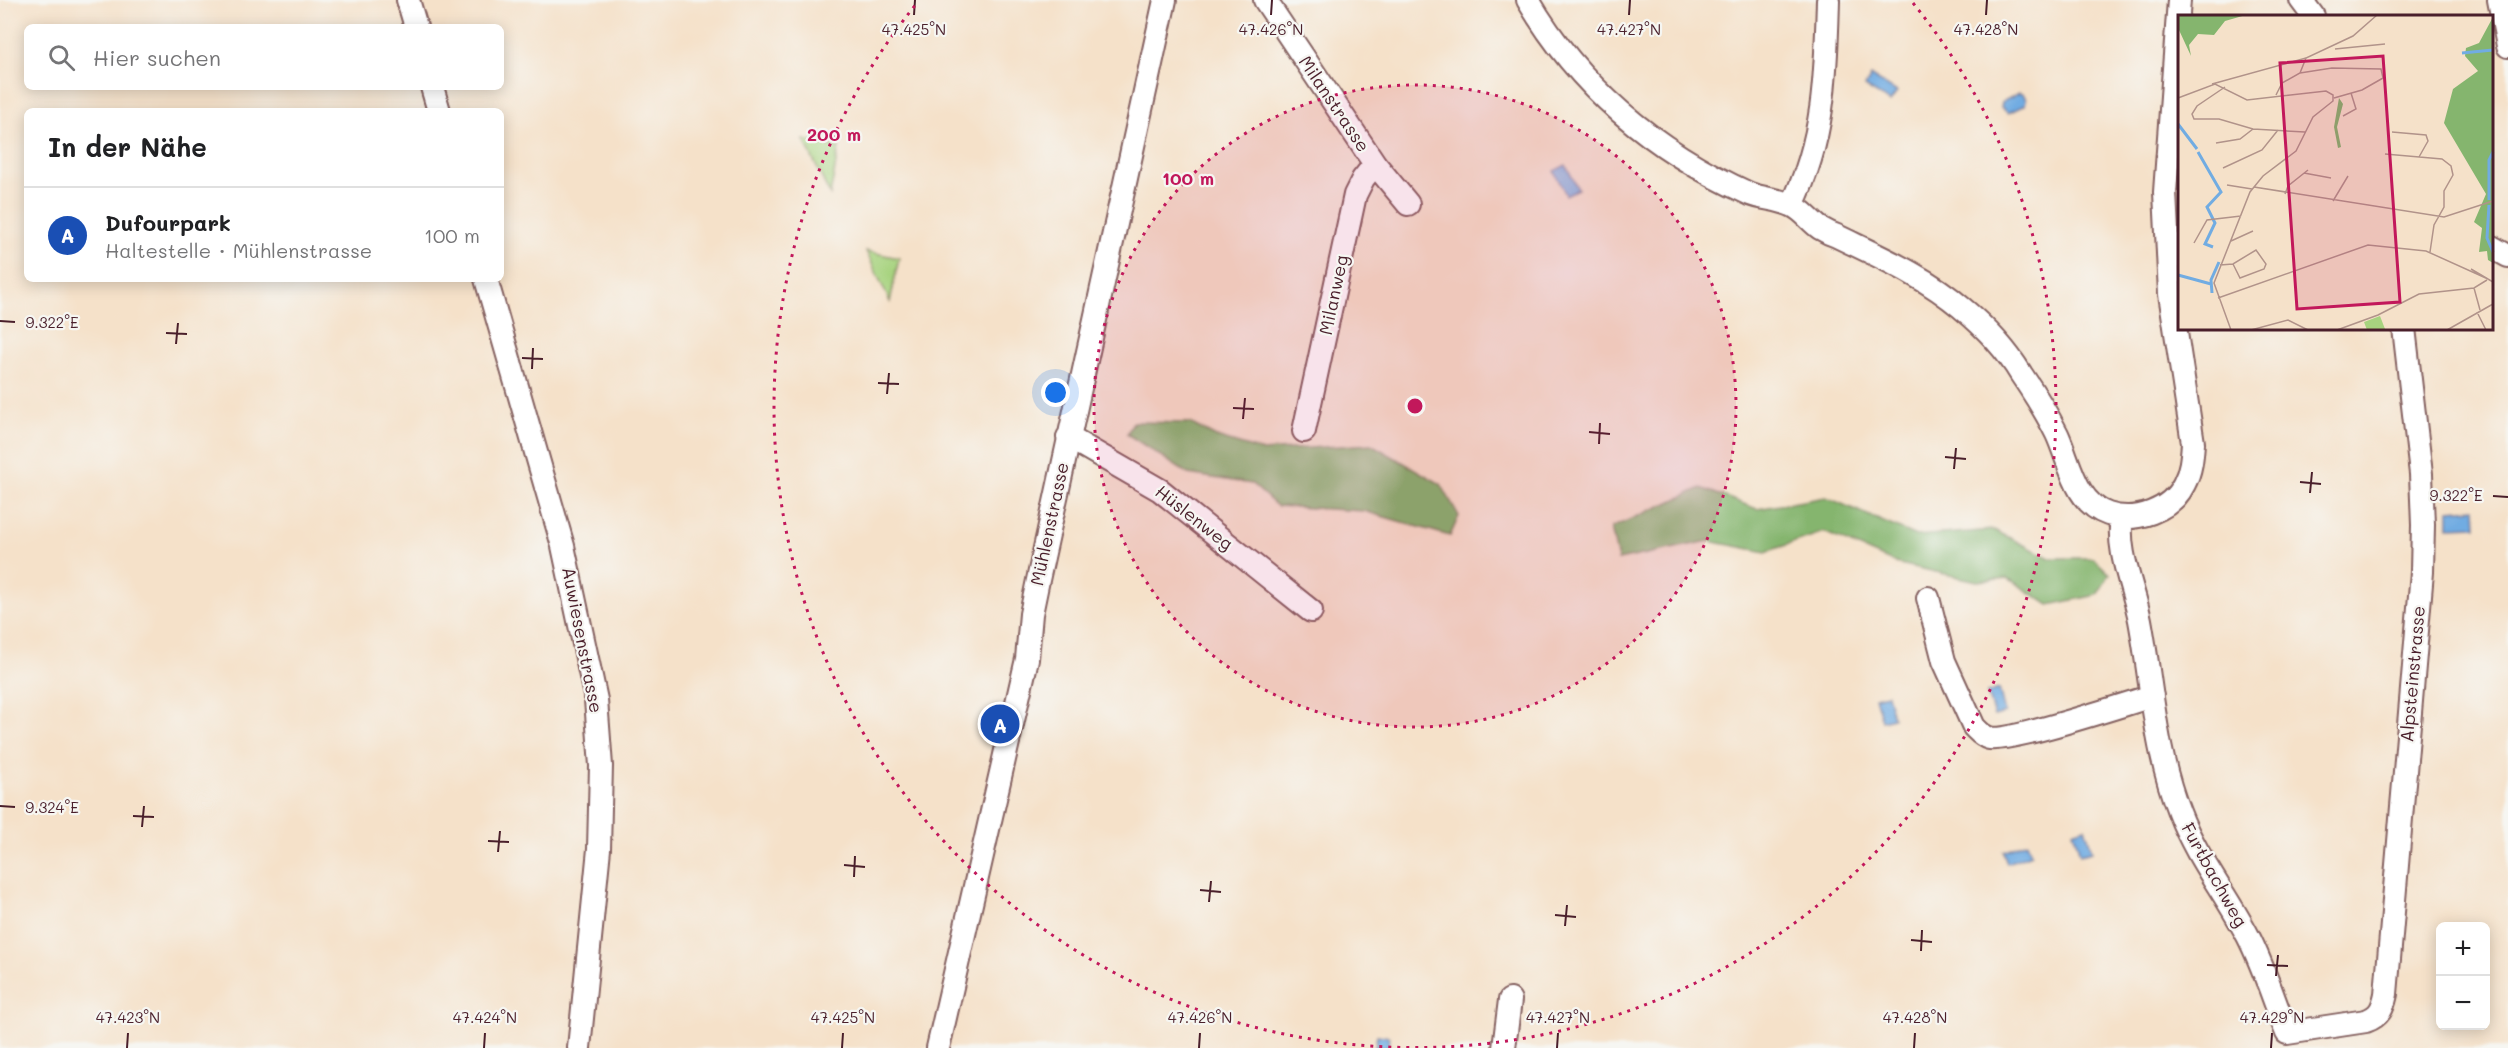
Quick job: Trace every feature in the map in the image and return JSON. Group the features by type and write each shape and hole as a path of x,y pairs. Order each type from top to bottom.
{"street":[{"path":"408,0 415,24"},
{"name":"Mühlenstrasse","path":"938,1048 1027,659 1031,614 1068,437 1165,0"},
{"name":"Milanstrasse","path":"1266,0 1375,164 1408,204"},
{"path":"1528,0 1569,60 1604,99 1646,134 1691,163 1752,195 1792,205 1820,228 1917,275 1944,292 2003,347 2057,435 2075,482 2091,506 2106,514 2122,518 2147,515 2169,503 2183,486 2190,467 2193,443 2170,294 2165,192 2178,26"},
{"path":"1792,205 1809,164 1825,88 1828,0"},
{"path":"2179,15 2180,0"},
{"path":"2301,0 2312,15"},
{"path":"2499,0 2508,46"},
{"path":"433,90 438,108"},
{"name":"Milanweg","path":"1304,430 1355,195 1363,178 1375,164"},
{"path":"2493,248 2508,256"},
{"name":"Auwiesenstrasse","path":"487,282 563,546 596,700 601,766 599,849 579,1048"},
{"name":"Alpsteinstrasse","path":"2376,1017 2383,1008 2386,994 2421,572 2422,493 2404,330"},
{"name":"Hüslenweg","path":"1068,437 1160,490 1311,611"},
{"name":"Furtbachweg","path":"2122,518 2119,533 2140,619 2165,768 2178,812 2199,855 2247,935 2263,967 2287,1033 2366,1021 2376,1017"},
{"path":"1928,598 1944,661 1974,727 1989,738 2021,734 2152,696"},
{"path":"1504,1048 1510,1000"}],"green space":[{"path":"804,140 839,147 830,195"},
{"path":"866,251 899,258 890,302"},
{"path":"1133,422 1190,423 1216,437 1262,451 1371,444 1441,484 1459,516 1450,536 1364,511 1277,506 1252,484 1188,474 1127,434"},
{"path":"1701,488 1757,509 1826,497 1916,536 1994,530 2050,558 2093,558 2110,574 2097,595 2049,605 2008,578 1977,581 1895,563 1824,532 1766,552 1709,541 1618,560 1611,528"}],"water":[{"path":"1871,76 1897,92 1890,102 1865,87"},
{"path":"2019,93 2024,95 2025,105 2008,113 2001,107 2002,102"},
{"path":"1566,165 1578,189 1566,195 1554,171"},
{"path":"2475,508 2476,526 2449,527 2449,510"},
{"path":"1999,689 2005,713 1994,716 1987,693"},
{"path":"1887,694 1893,718 1882,721 1875,697"},
{"path":"2085,827 2092,851 2080,854 2073,831"},
{"path":"2027,842 2031,854 2007,863 2003,851"},
{"path":"1377,1035 1389,1037 1388,1048 1375,1048"}],"place":[{"name":"Dufourpark","path":"1000,724"}]}
